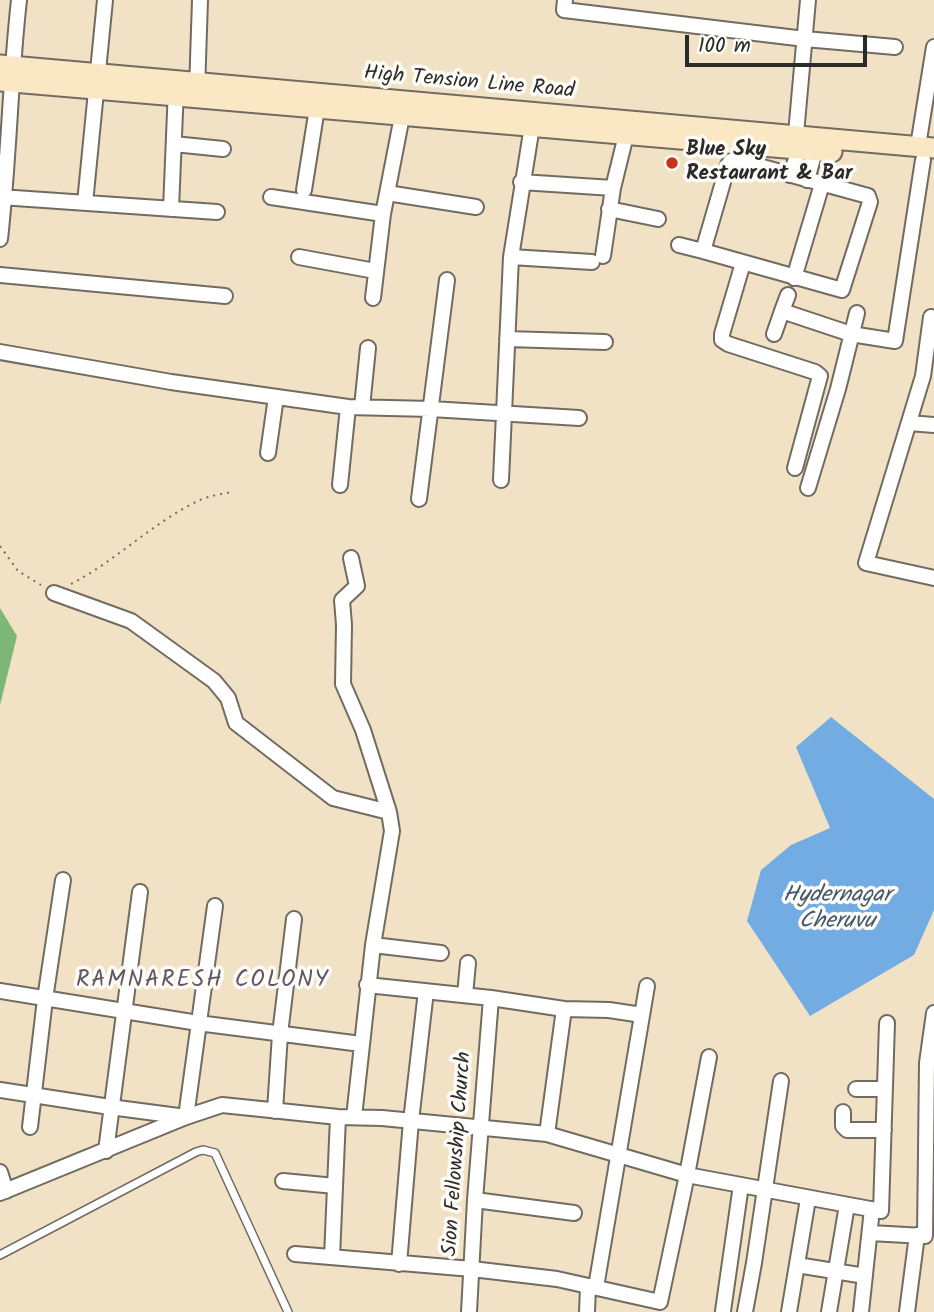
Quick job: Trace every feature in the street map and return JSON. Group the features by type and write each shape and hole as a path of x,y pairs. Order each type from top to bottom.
{"main road":[{"name":"High Tension Line Road","path":"5,74 927,154"}],"street":[{"path":"0,239 5,74 19,0"},
{"path":"85,203 104,0"},
{"path":"197,91 200,0"},
{"path":"565,0 564,10 895,47"},
{"path":"807,180 802,144 808,0"},
{"path":"782,310 852,334 895,341 927,154 934,47"},
{"path":"171,209 176,90"},
{"path":"304,190 318,102"},
{"path":"373,298 383,214 403,109"},
{"path":"501,480 511,257 533,120"},
{"path":"511,257 597,259 628,128"},
{"path":"173,144 223,149"},
{"path":"790,175 802,144"},
{"path":"679,245 839,291 844,289 870,202 866,195 737,160 729,163 703,251"},
{"path":"521,182 612,188"},
{"path":"794,278 822,184"},
{"path":"387,192 476,207"},
{"path":"2,197 217,212"},
{"path":"271,197 383,214"},
{"path":"609,209 658,219"},
{"path":"299,257 375,271"},
{"path":"743,263 722,340 820,376 795,468"},
{"path":"0,275 225,296"},
{"path":"419,499 447,280"},
{"path":"774,334 788,295"},
{"path":"808,488 858,313"},
{"path":"931,317 923,376 866,563 934,578"},
{"path":"507,339 605,342"},
{"path":"340,485 368,348"},
{"path":"0,352 171,382 355,407 579,418"},
{"path":"268,453 276,397"},
{"path":"909,423 934,425"},
{"path":"351,558 357,586 342,600 344,684 363,730 392,831 367,985 354,1116"},
{"path":"54,593 131,621 214,681 228,698 236,723 333,798 388,812"},
{"path":"30,1127 63,880"},
{"path":"106,1151 140,892"},
{"path":"186,1116 215,905"},
{"path":"275,1111 280,1034 294,919"},
{"path":"373,945 442,953"},
{"path":"465,995 468,963"},
{"path":"367,985 564,1009 608,1010 642,1016"},
{"path":"587,1312 647,986"},
{"path":"0,991 198,1023 361,1044"},
{"path":"398,1264 426,991"},
{"name":"Sion Fellowship Church","path":"469,1312 491,998"},
{"path":"547,1134 564,1009"},
{"path":"907,1312 925,1236 927,1063 934,1013"},
{"path":"0,1172 3,1192 186,1116 222,1105 547,1134 687,1175 881,1211 887,1023"},
{"path":"295,1254 557,1279 660,1302 709,1057"},
{"path":"745,1312 781,1081"},
{"path":"856,1089 885,1089"},
{"path":"0,1090 186,1116"},
{"path":"843,1112 843,1126 847,1130 884,1130"},
{"path":"332,1257 338,1117"},
{"path":"283,1181 335,1186"},
{"path":"723,1311 741,1185"},
{"path":"789,1312 808,1199"},
{"path":"475,1200 573,1213"},
{"path":"829,1312 847,1205"},
{"path":"861,1312 872,1209"},
{"path":"870,1233 925,1236"},
{"path":"797,1265 865,1276"}],"lane":[{"path":"0,1255 196,1152 209,1151 215,1153 288,1312"}],"path":[{"path":"0,546 18,571 54,593 96,572 128,546 201,500 232,492"}],"green space":[{"path":"0,608 17,636 0,705"}],"water":[{"name":"Hydernagar Cheruvu","path":"831,717 934,799 934,910 914,955 810,1016 747,921 761,870 791,845 830,828 796,747"}],"place":[{"name":"Blue Sky Restaurant & Bar","path":"672,163"}],"district":[{"name":"RAMNARESH COLONY","path":"203,982"}]}
